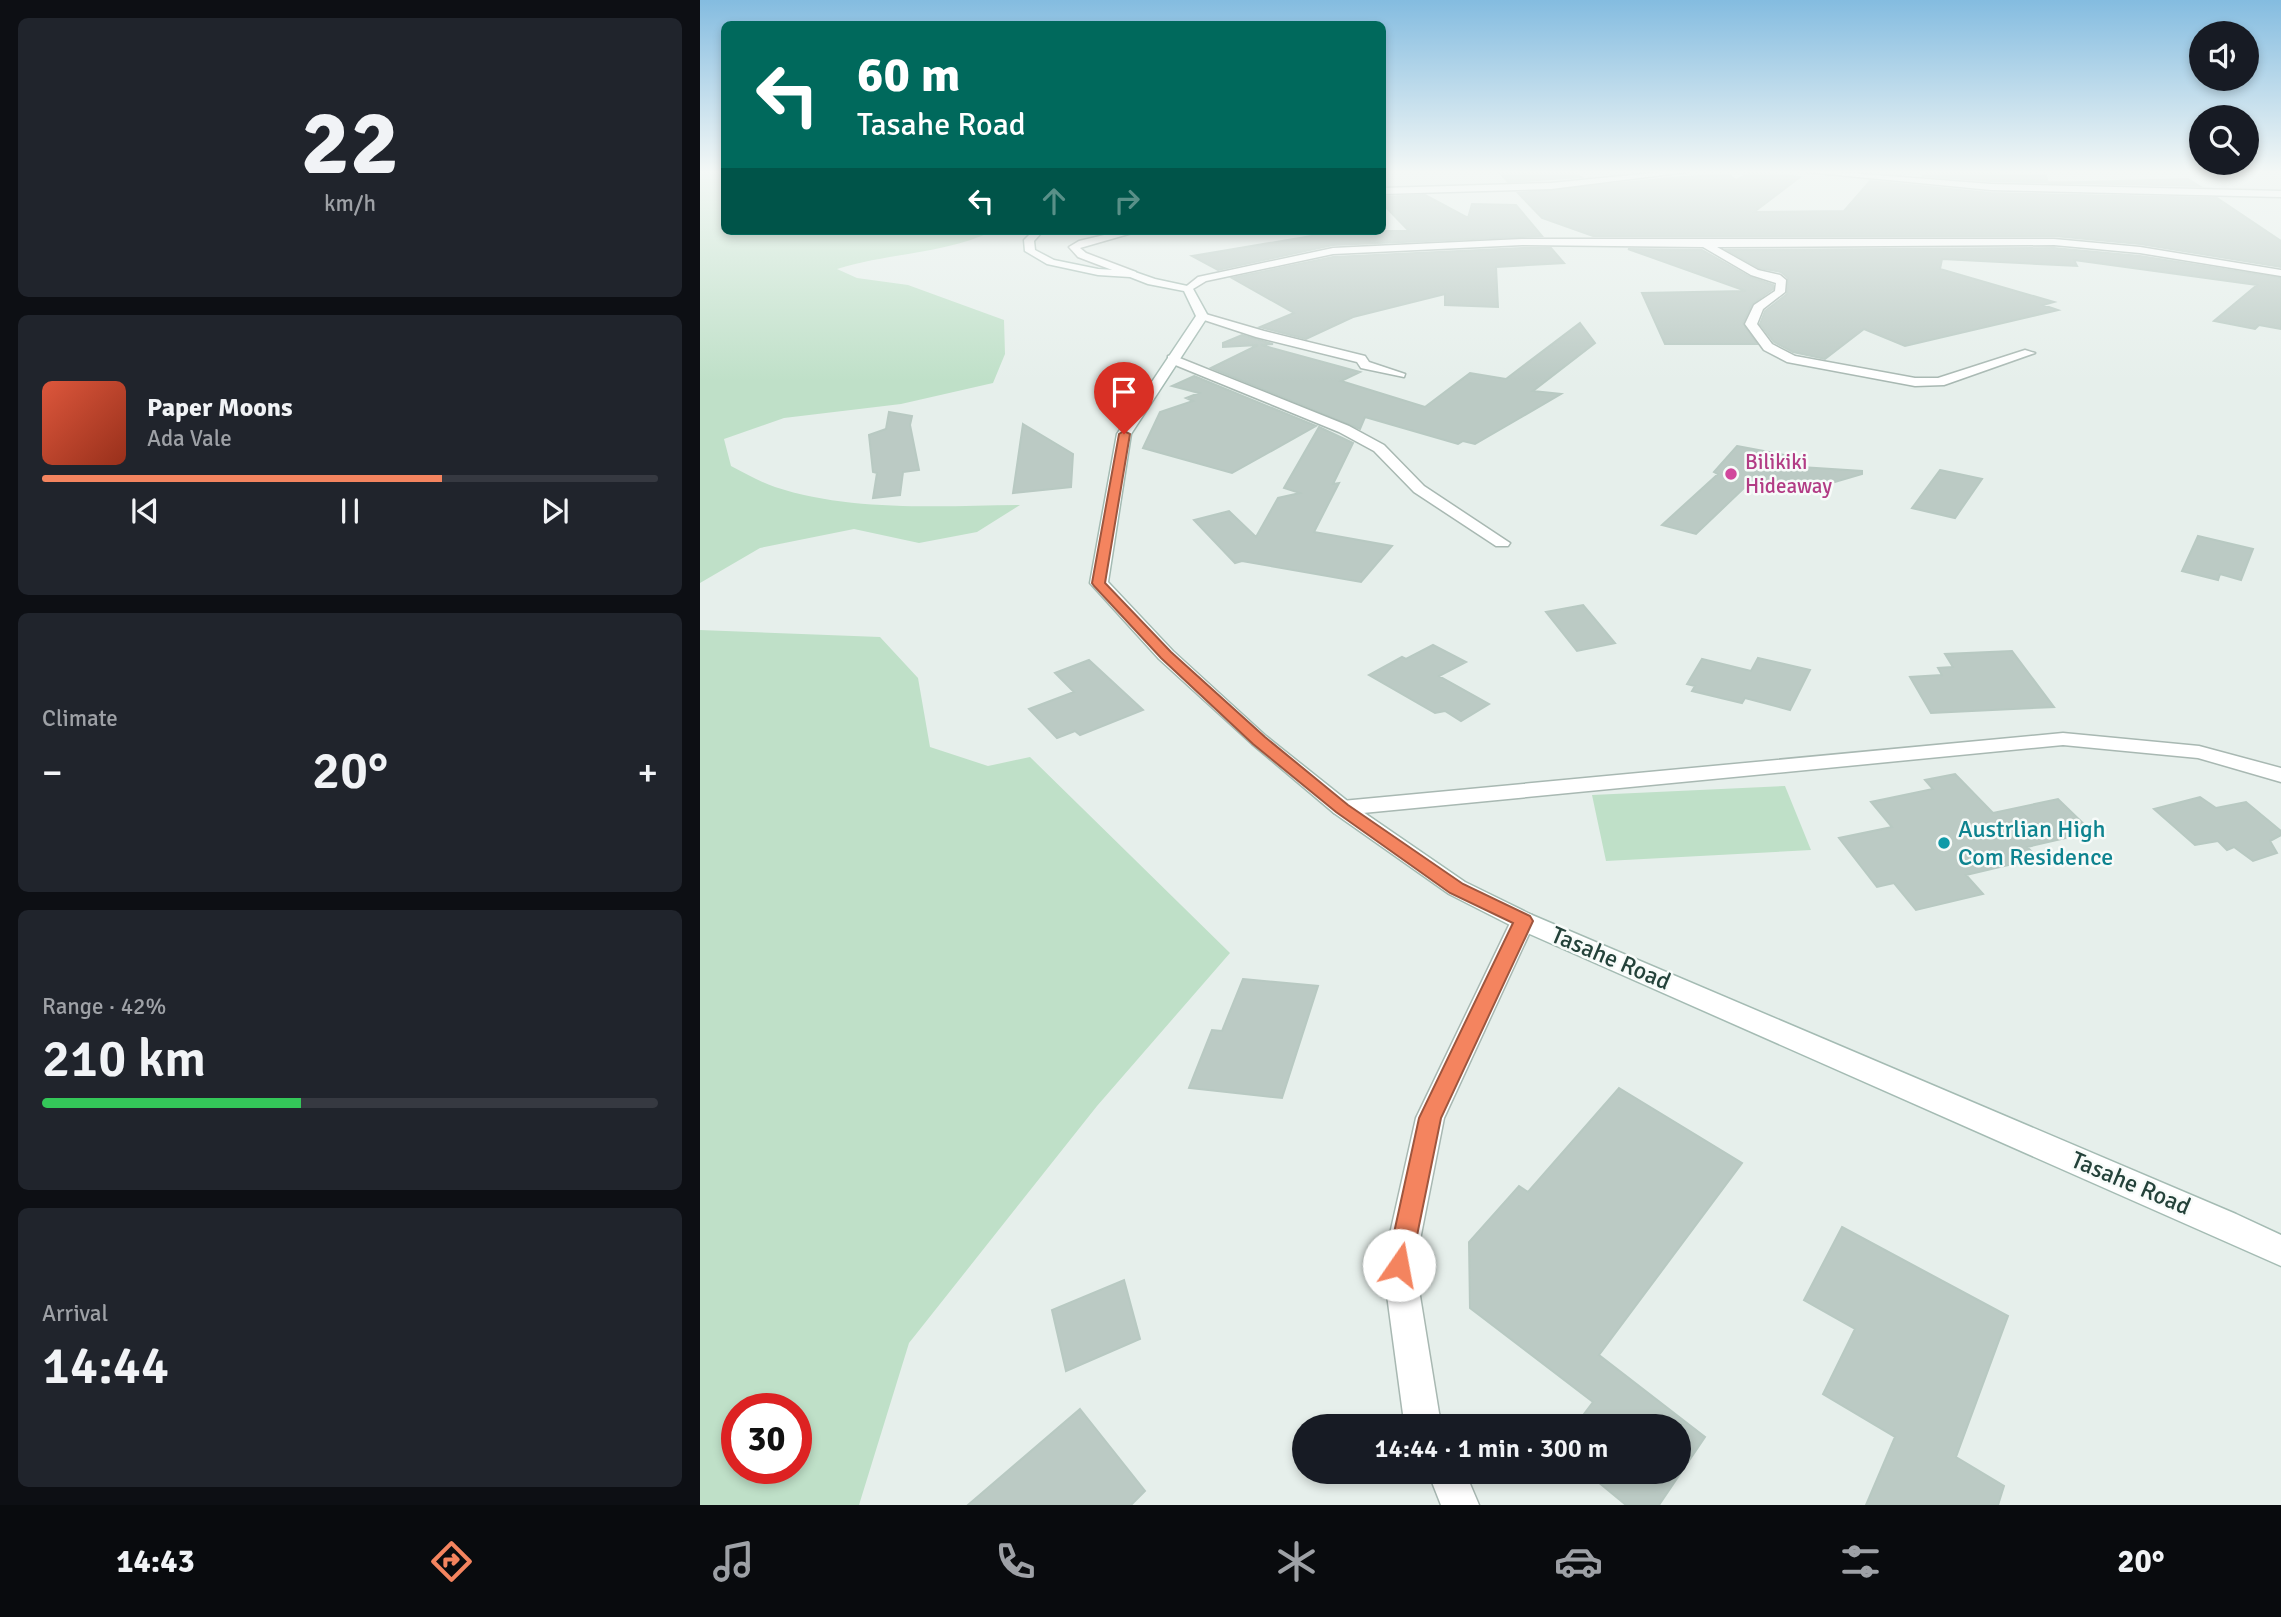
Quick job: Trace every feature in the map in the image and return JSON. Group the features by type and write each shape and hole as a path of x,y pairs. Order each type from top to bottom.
{"street":[{"path":"1030,242 1030,251 1051,262 1098,272 1132,274"},
{"path":"1085,242 1074,247 1082,255 1152,282 1188,289 1202,279 1333,251 1517,242"},
{"path":"1543,242 2013,242"},
{"path":"2057,242 2140,250 2281,273"},
{"path":"1706,244 1755,273 1776,277 1782,282 1780,292 1758,307 1751,324 1768,347 1791,359 1915,382 1939,382 2029,353"},
{"path":"1188,289 1202,316 1260,334 1361,359 1365,365 1399,374"},
{"name":"Tasahe Road","path":"1202,316 1124,434 1099,583 1166,655 1259,740 1342,808 1457,888 1523,921 2213,1218 2281,1251"},
{"path":"1172,359 1356,435 1379,448 1419,489 1502,543"},
{"path":"1342,808 2063,739 2199,752 2281,775"},
{"path":"1421,1414 1399,1265 1430,1118 1523,921"},
{"path":"1451,1484 1460,1505"}],"green space":[{"path":"700,242 962,242 837,269 857,278 908,285 1004,320 1005,354 993,383 901,404 784,418 724,439 731,466 775,487 804,495 896,506 1020,505 977,532 919,543 854,529 760,548 700,583"},
{"path":"700,630 880,637 918,678 930,747 988,766 1030,757 1230,953 1097,1106 909,1343 859,1505 700,1505"},
{"path":"1785,786 1811,850 1606,861 1592,795"}],"building":[{"path":"1274,242 1397,242 1333,245 1218,270 1192,256"},
{"path":"2121,242 2281,242 2281,267"},
{"path":"1551,248 1564,263 1496,267 1498,307 1445,305 1445,294 1353,317 1306,339 1260,327 1294,313 1232,278 1333,257"},
{"path":"2054,248 2140,256 2281,278 2281,329 2259,325 2255,329 2214,321 2257,285 2074,260 2077,266 1942,259 1940,269 2054,302 2043,305 2058,310 1905,346 1864,329 1825,359 1793,352 1774,342 1760,324 1765,311 1787,294 1788,278 1781,272 1759,268 1727,250"},
{"path":"1628,249 1702,250 1750,277 1773,285 1773,289 1752,304 1743,323 1757,344 1665,344 1642,293 1746,291"},
{"path":"1580,323 1595,343 1533,391 1561,394 1475,444 1463,441 1458,444 1365,417 1360,429 1211,368 1258,345 1223,347 1223,343 1242,335 1273,344 1261,345 1360,372 1341,381 1425,407 1470,373 1506,379"},
{"path":"1194,376 1316,426 1232,473 1143,448 1160,412 1193,401 1186,398 1199,393 1172,386"},
{"path":"889,412 912,416 910,425 919,470 903,472 900,495 873,498 877,473 873,472 869,435 886,429"},
{"path":"1023,424 1073,454 1071,487 1013,493"},
{"path":"1319,427 1353,443 1333,484 1339,483 1314,532 1392,546 1361,582 1242,561 1235,563 1194,520 1229,511 1256,537 1278,498 1300,493 1284,488"},
{"path":"1737,446 1785,455 1785,466 1862,471 1862,474 1794,494 1769,480 1745,487 1696,534 1662,525 1718,474 1714,472"},
{"path":"1940,470 1982,479 1955,518 1912,508"},
{"path":"2198,536 2253,549 2241,580 2220,574 2218,580 2182,571"},
{"path":"1583,605 1615,643 1577,651 1546,612"},
{"path":"1433,645 1466,662 1439,676 1489,704 1461,721 1445,711 1435,713 1369,675 1402,657 1406,659"},
{"path":"2012,651 2054,707 1931,713 1910,677 1942,675 1938,668 1953,667 1945,654"},
{"path":"1758,658 1810,670 1790,710 1745,698 1742,703 1692,691 1695,686 1687,684 1702,659 1751,671"},
{"path":"1089,660 1143,710 1080,735 1075,731 1057,738 1029,709 1074,692 1055,673"},
{"name":"Austrlian High Com Residence","path":"1955,774 1993,813 2058,799 2092,832 2027,847 2038,858 1966,875 1983,894 1916,910 1894,883 1877,887 1839,838 1892,827 1871,802 1933,789 1925,780"},
{"path":"2200,797 2216,808 2246,802 2281,831 2281,835 2270,841 2277,853 2253,861 2234,847 2227,850 2218,841 2195,845 2154,809"},
{"path":"1243,979 1318,986 1282,1098 1189,1088 1212,1030 1222,1031"},
{"path":"1619,1088 1742,1163 1599,1355 1675,1414 1584,1414 1593,1402 1470,1308 1469,1242 1519,1186 1528,1192"},
{"path":"1842,1227 2008,1316 1956,1457 2004,1486 1998,1505 1866,1505 1895,1437 1823,1394 1855,1329 1804,1300"},
{"path":"1124,1280 1140,1339 1066,1371 1052,1310"},
{"path":"1080,1409 1145,1491 1131,1505 968,1505"},
{"path":"1691,1426 1705,1437 1691,1458"},
{"path":"1601,1484 1673,1484 1659,1505 1626,1505"}],"place":[{"name":"Bilikiki Hideaway","path":"1731,474"},
{"name":"Austrlian High Com Residence","path":"1944,843"}],"route":[{"path":"1124,434 1099,583 1166,655 1259,740 1342,808 1457,888 1523,921 1430,1118 1399,1265"}]}
